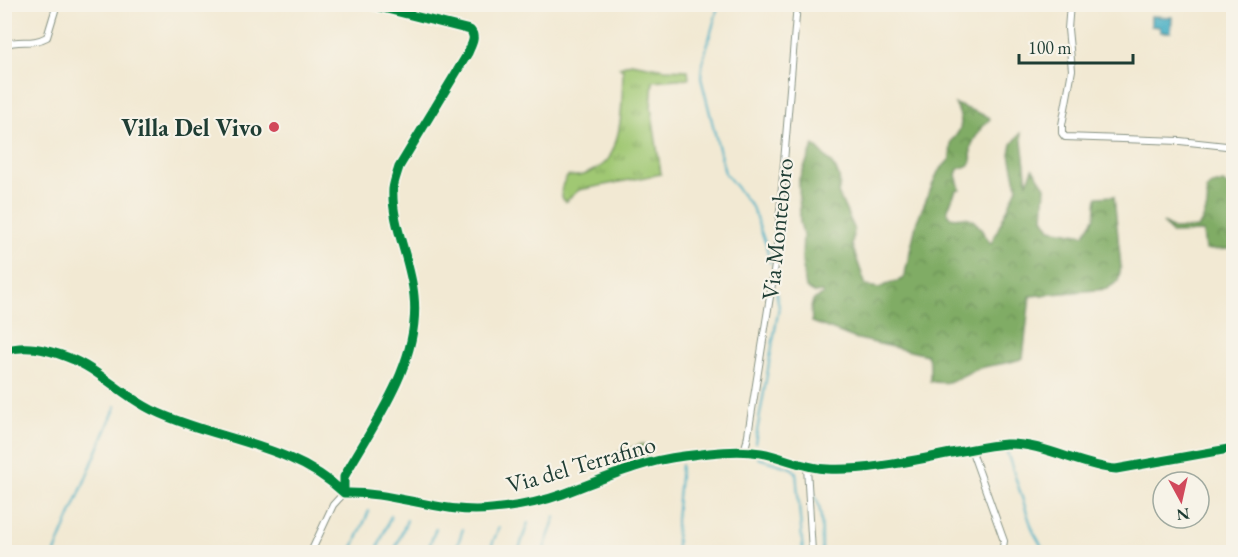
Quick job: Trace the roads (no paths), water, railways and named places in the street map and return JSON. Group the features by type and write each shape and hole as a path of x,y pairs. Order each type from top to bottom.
{"street":[{"path":"4,45 12,42 37,42 47,37 57,4"},
{"path":"311,552 333,505 344,493 344,477 400,376 412,335 414,295 394,208 393,188 399,166 468,53 473,40 470,30 367,4"},
{"name":"Via Monteboro","path":"744,452 776,259 797,4"},
{"path":"1070,4 1068,29 1072,70 1062,125 1062,133 1065,137 1180,141 1226,146 1233,143"},
{"path":"1233,109 1233,114"},
{"path":"4,351 23,346 67,357 93,369 121,392 152,410 191,426 279,454 324,476 344,493"},
{"name":"Via del Terrafino","path":"344,493 360,492 439,507 490,509 525,504 561,495 610,475 663,459 744,452 772,455 807,467 855,469 971,449 1017,444 1059,453 1100,468 1116,469 1233,448"},
{"path":"971,449 1004,541 1002,552"},
{"path":"807,467 812,552"}],"water":[{"path":"1151,16 1172,17 1171,32 1160,32 1160,27 1151,26"}],"waterway":[{"path":"719,4 702,64 701,78 725,173 752,207 770,263"},
{"path":"755,443 779,307 776,291"},
{"path":"55,552 116,406"},
{"path":"1006,449 1033,531 1045,552"},
{"path":"758,458 791,468 796,472 803,552"},
{"path":"677,552 676,520 681,465"},
{"path":"813,492 819,506 822,552"},
{"path":"351,552 369,511"},
{"path":"376,552 391,516"},
{"path":"543,552 555,517"},
{"path":"394,552 407,520"},
{"path":"518,552 528,523"},
{"path":"489,552 499,527"},
{"path":"427,552 436,528"},
{"path":"455,552 463,529"}],"place":[{"name":"Villa Del Vivo","path":"274,127"}]}
